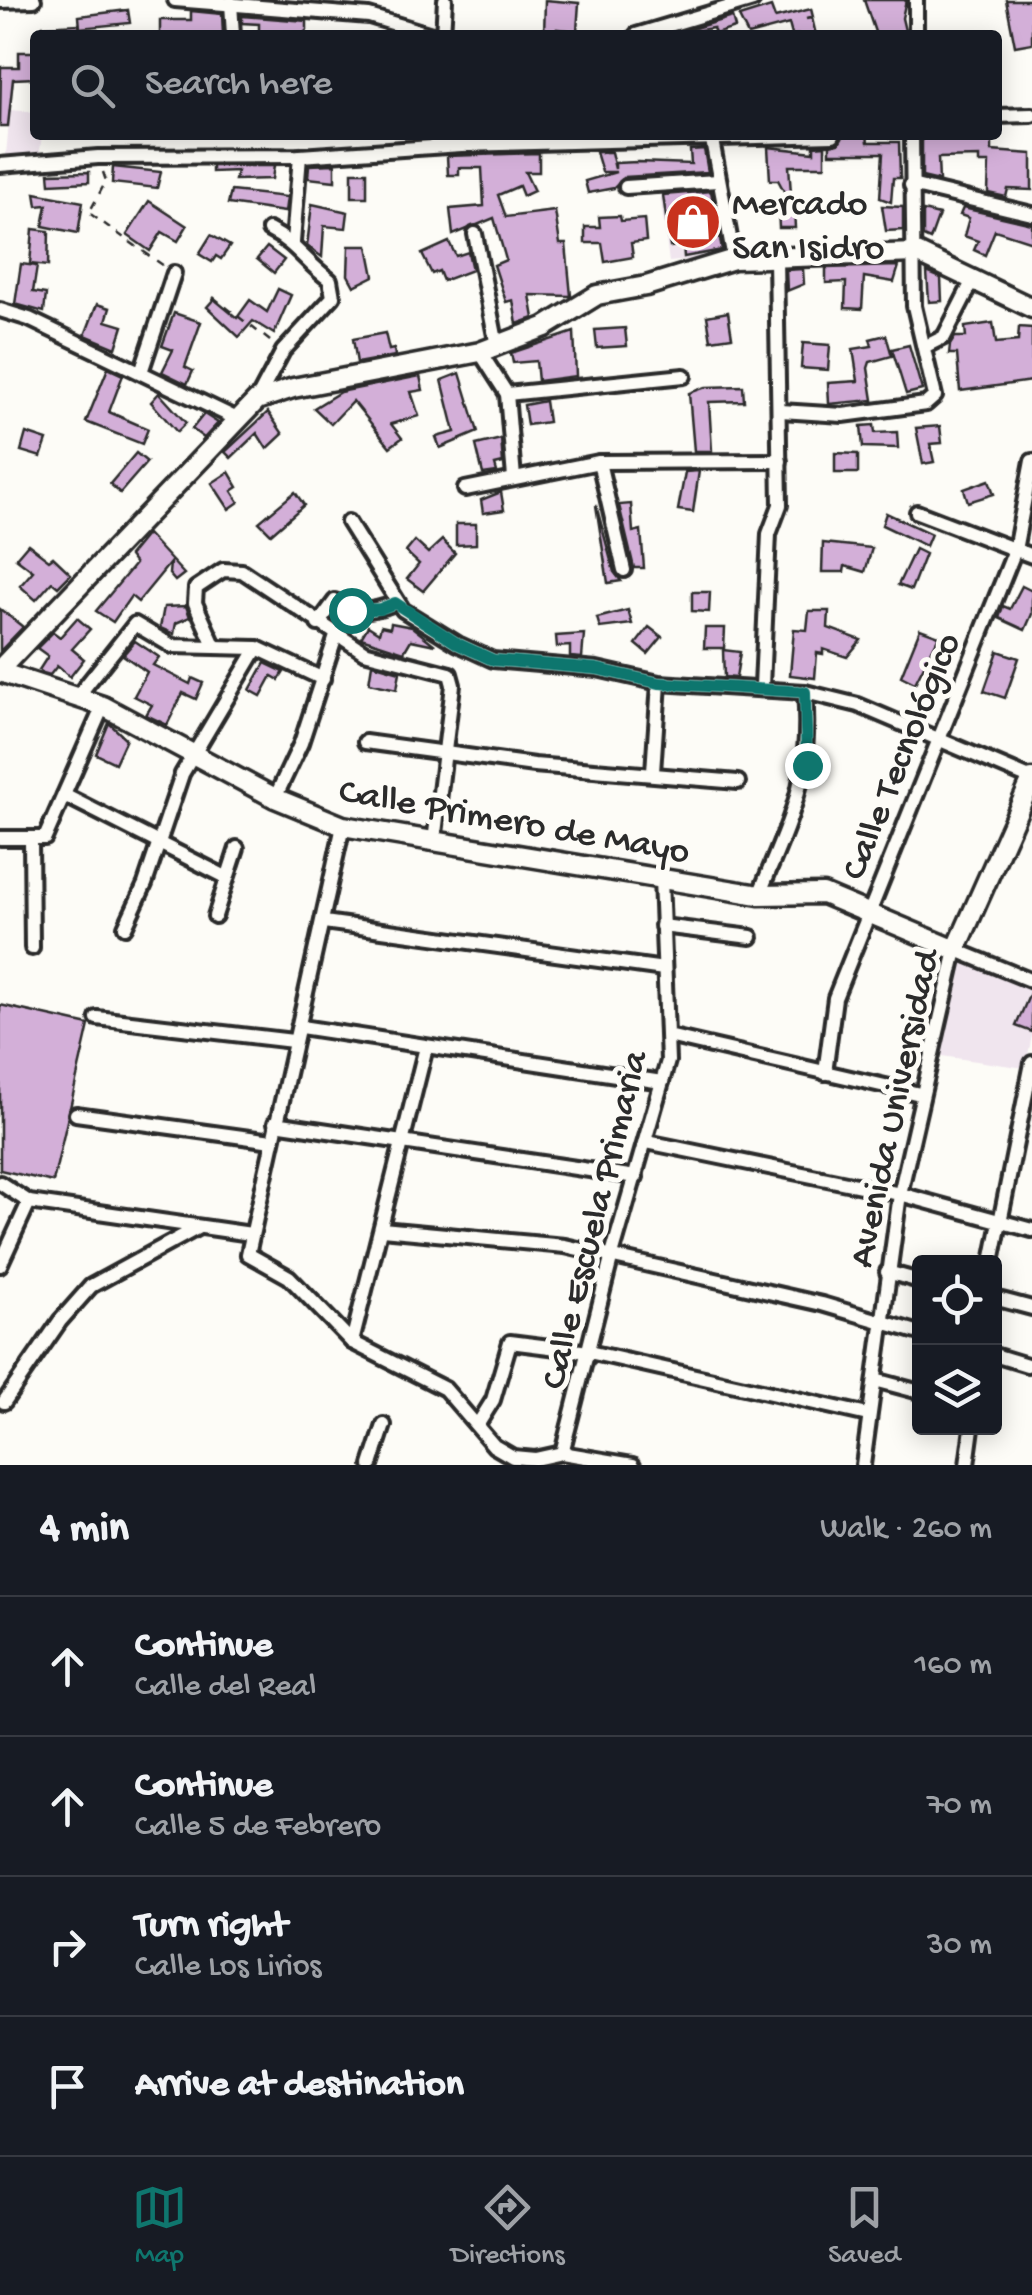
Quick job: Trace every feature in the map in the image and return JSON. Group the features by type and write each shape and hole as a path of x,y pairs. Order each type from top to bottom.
{"street":[{"path":"0,1 34,0"},
{"path":"175,0 369,16 415,30"},
{"path":"443,30 445,0"},
{"path":"650,30 753,0"},
{"path":"916,0 916,30"},
{"path":"231,3 233,30"},
{"path":"1002,116 1032,115"},
{"path":"237,140 237,153"},
{"path":"0,165 98,156 300,156 464,140 712,140 734,259"},
{"path":"780,411 843,416 926,404 935,396 914,306 917,253 910,184 912,140"},
{"path":"0,670 257,400 283,352 333,297 330,280 306,263 294,242 300,156"},
{"path":"626,187 717,181"},
{"path":"910,184 1032,214"},
{"path":"268,230 294,242"},
{"path":"475,234 489,349 507,394 514,478"},
{"path":"257,400 293,388 489,349 545,327 597,295 646,286 734,259 917,253 1032,308"},
{"path":"762,686 769,534 780,505 776,258"},
{"path":"141,372 174,274"},
{"path":"924,347 944,338 974,278"},
{"path":"0,310 239,420"},
{"path":"507,394 684,376"},
{"path":"465,489 598,462 780,461"},
{"name":"Calle Tecnológico","path":"826,1073 834,998 1015,550 1027,505 1032,461"},
{"path":"598,462 624,570"},
{"path":"917,512 1032,556"},
{"path":"348,522 395,603 458,644 493,660 597,669 659,683 762,686 805,692 858,705 1032,779"},
{"path":"214,645 194,603 196,588 222,570 242,570 364,652 450,674 454,685 434,842"},
{"path":"318,624 336,601 351,610 366,611 395,603"},
{"path":"76,697 135,624 172,646 257,648 323,679"},
{"path":"275,798 336,636"},
{"path":"125,927 194,753 257,648"},
{"name":"Calle Primero de Mayo","path":"0,670 103,706 275,798 343,826 759,895 823,894 1032,981"},
{"path":"653,772 659,683"},
{"path":"759,895 802,791 807,765 805,692"},
{"path":"32,948 38,838 64,794 103,706"},
{"path":"364,742 447,755 738,782"},
{"name":"Avenida Universidad","path":"863,1465 887,1272 920,1094 956,950 1032,779"},
{"path":"64,794 226,878"},
{"path":"343,826 300,1027 292,1040 248,1254 289,1277 352,1342 445,1389 494,1446 513,1457 535,1459 562,1453 633,1465"},
{"path":"0,838 38,838"},
{"path":"215,916 237,848"},
{"name":"Calle Escuela Primaria","path":"562,1453 612,1256 648,1142 668,1061 661,878"},
{"path":"324,922 664,969"},
{"path":"662,926 752,937"},
{"path":"97,1018 292,1040"},
{"path":"300,1027 662,1082"},
{"path":"668,1036 920,1094"},
{"path":"352,1342 405,1145 426,1047"},
{"path":"994,1255 1028,1100 1032,1064"},
{"path":"76,1114 272,1141"},
{"path":"275,1123 636,1177"},
{"path":"648,1142 900,1194 1032,1230"},
{"path":"0,1184 29,1202 251,1234"},
{"path":"0,1264 29,1202"},
{"path":"4,1402 60,1321 91,1286 199,1227"},
{"path":"382,1229 566,1246 912,1331"},
{"path":"887,1272 912,1279"},
{"path":"1002,1300 1032,1308"},
{"path":"478,1424 492,1400 510,1342 589,1352 868,1415"},
{"path":"1002,1357 1027,1365"},
{"path":"874,1380 912,1390"},
{"path":"371,1465 384,1426"},
{"path":"967,1465 971,1435"}],"path":[{"path":"98,156 106,181 89,213 174,274"},
{"path":"213,297 283,352"}],"shaded area":[{"path":"10,110 30,112 30,140 41,140 39,158 6,155"},
{"name":"Mercado San Isidro","path":"715,184 729,256 669,262 659,188"},
{"path":"960,959 1032,987 1032,1036 1025,1068 935,1055"}],"building":[{"path":"545,0 579,3 577,30 544,30"},
{"path":"864,0 906,0 902,18 905,30 874,30"},
{"path":"1006,0 1032,0 1032,43 1015,46"},
{"path":"771,7 775,18 811,9 813,17 806,19 812,18 815,30 791,30 789,24 746,30 739,17"},
{"path":"128,10 130,23 80,28 79,16"},
{"path":"191,11 222,14 223,30 160,30 160,20 191,20"},
{"path":"242,16 307,21 307,30 259,30 259,24 242,23"},
{"path":"732,17 735,28 728,30 688,30"},
{"path":"79,24 80,30 43,30 43,26"},
{"path":"19,52 30,52 30,78 13,79 8,126 0,126 1,67 19,67"},
{"path":"922,140 992,140 992,151 1032,154 1032,190 1008,189 1006,197 988,193 989,163 979,163 979,157 938,158 939,181 922,177"},
{"path":"899,142 900,178 893,178 891,202 880,198 883,153 830,153 830,145"},
{"path":"825,145 825,166 789,166 792,206 778,180 770,180 768,147 814,152 814,146"},
{"path":"704,149 708,172 625,177 614,188 588,193 585,181 616,172 602,172 596,152 611,152 615,169 615,163 691,164 690,150"},
{"path":"539,153 539,172 525,172 534,191 523,196 519,186 498,195 506,217 555,211 560,244 566,244 571,296 530,295 534,318 517,324 513,300 506,302 494,265 506,260 494,218 453,235 450,209 484,206 482,168 459,168 459,175 448,175 447,156"},
{"path":"335,164 335,181 308,178 309,165"},
{"path":"212,166 274,166 272,179 235,180 237,171 212,172"},
{"path":"113,167 161,172 157,188 112,183"},
{"path":"89,172 89,182 50,184 49,173"},
{"path":"352,172 367,172 367,197 352,197"},
{"path":"231,191 287,197 285,212 228,204"},
{"name":"Mercado San Isidro","path":"711,191 722,250 684,257 683,245 670,247 663,195"},
{"path":"35,193 83,202 78,233 43,226 47,205 37,206"},
{"path":"149,201 187,226 178,241 162,232 150,251 127,235"},
{"path":"312,204 348,212 346,228 324,226 322,257 307,246"},
{"path":"882,206 903,207 903,230 886,231"},
{"path":"778,208 794,208 795,228 779,228"},
{"path":"963,208 1032,224 1032,242 995,230 985,255 974,250 978,241 964,236 969,218 960,215"},
{"path":"923,211 939,215 930,240 923,237"},
{"path":"620,216 621,221 644,219 646,241 631,243 633,257 605,262 602,243 585,243 585,227 600,227 599,217"},
{"path":"33,229 49,231 48,266 30,264"},
{"path":"211,235 230,246 221,259 216,256 212,262 199,254"},
{"path":"449,242 456,256 468,252 472,270 443,281 439,271 432,274 422,254"},
{"path":"349,246 368,246 374,276 354,286 348,275"},
{"path":"267,247 284,260 274,273 257,259"},
{"path":"21,264 37,266 33,292 46,294 44,312 15,304"},
{"path":"899,266 894,282 864,277 862,309 845,308 846,282 826,283 826,268"},
{"path":"803,269 804,284 787,291 786,270"},
{"path":"927,272 941,278 942,301 929,302"},
{"path":"278,289 291,295 274,334 253,321 239,337 207,307 214,299 237,318 250,300 267,312"},
{"path":"97,304 110,308 106,321 123,326 116,348 85,335"},
{"path":"728,312 732,337 711,340 707,316"},
{"path":"174,313 201,322 185,367 193,371 187,384 162,372 173,350 162,346"},
{"path":"993,323 996,343 1018,341 1019,327 1032,328 1032,381 960,391 957,354 949,354 950,345 955,337 966,337 965,327"},
{"path":"625,328 627,346 597,348 595,330"},
{"path":"574,332 576,376 538,381 536,361 513,363 511,353"},
{"path":"385,333 389,350 394,349 395,356 357,363 353,339"},
{"path":"886,335 892,356 870,362 868,368 873,400 829,404 828,383 858,381 853,349 872,346 870,339"},
{"path":"803,343 830,345 828,370 801,368"},
{"path":"909,345 922,390 906,394 892,349"},
{"path":"108,368 123,375 109,412 148,429 142,444 86,422"},
{"path":"460,373 478,432 440,448 436,437 455,432 442,380"},
{"path":"420,376 423,390 411,392 419,416 391,424 402,438 390,447 353,401 331,424 314,408 340,392"},
{"path":"743,386 744,401 709,402 712,451 694,451 689,393 706,387"},
{"path":"159,393 186,423 177,432 151,402"},
{"path":"545,401 548,422 527,425 524,405"},
{"path":"268,412 283,434 267,449 257,433 231,458 225,452"},
{"path":"204,414 218,423 204,438 192,429"},
{"path":"874,425 875,433 897,432 898,448 863,447 861,426"},
{"path":"940,426 942,443 930,444 934,462 923,464 916,428"},
{"path":"26,433 47,440 41,457 21,451"},
{"path":"501,439 503,463 495,465 497,472 483,474 476,445"},
{"path":"136,453 147,462 120,493 110,484"},
{"path":"835,453 858,454 858,473 835,473"},
{"path":"699,471 693,512 678,510 685,472"},
{"path":"229,472 238,487 232,491 239,502 229,509 212,483"},
{"path":"989,480 994,494 968,502 964,489"},
{"path":"295,492 304,505 271,534 259,522"},
{"path":"501,492 504,510 483,513 481,500"},
{"path":"631,504 633,532 641,530 644,568 634,568 619,505"},
{"path":"596,505 614,572 621,581 608,583"},
{"path":"886,513 931,534 926,546 882,525"},
{"path":"456,524 476,524 476,544 456,545"},
{"path":"147,534 184,574 175,581 169,574 170,563 138,602 131,596 113,622 96,611 135,564 129,556"},
{"path":"442,540 455,553 423,591 407,579 419,564 406,552 415,541 428,553"},
{"path":"823,543 872,548 865,572 845,566 844,572 822,572"},
{"path":"28,544 49,560 53,557 71,574 58,587 52,582 36,600 20,586 33,571 16,558"},
{"path":"915,549 925,554 911,590 898,585"},
{"path":"1022,586 1032,591 1032,614 1025,630 999,618 1003,606 1010,609"},
{"path":"692,592 710,592 709,612 692,611"},
{"path":"186,606 190,617 176,623 174,634 160,628 164,607"},
{"path":"0,609 23,627 0,651"},
{"path":"628,610 632,624 600,628 597,618"},
{"path":"809,611 829,611 828,628 861,640 847,657 823,649 823,654 817,653 815,678 790,675 794,629 807,630"},
{"path":"77,618 90,629 72,649 84,659 70,677 57,666 50,675 43,673 39,670 48,656 37,648 53,632 60,637"},
{"path":"391,623 412,627 435,645 411,640 404,652 361,638 368,626 379,633 381,626 390,628"},
{"path":"649,627 662,637 648,654 636,644"},
{"path":"705,628 725,628 724,648 704,648"},
{"path":"920,629 939,636 915,683 901,676"},
{"path":"584,634 582,658 570,657 570,646 557,647 556,636"},
{"path":"135,641 159,657 153,665 190,684 192,678 203,683 196,699 183,693 167,725 146,715 152,705 134,696 147,672 123,655"},
{"path":"723,650 740,652 736,678 724,677"},
{"path":"998,651 1019,658 1005,698 984,691"},
{"path":"265,663 284,672 279,680 272,676 261,696 250,690"},
{"path":"372,664 400,672 397,689 369,683"},
{"path":"109,723 126,739 115,763 96,754"},
{"path":"1032,991 1032,1032 1016,1026"},
{"path":"0,1005 89,1025 53,1182 0,1170"}],"place":[{"name":"Mercado San Isidro","path":"693,222"}],"route":[{"path":"351,610 380,609 395,603 458,644 493,660 597,669 659,683 762,686 805,692 807,765"}]}
